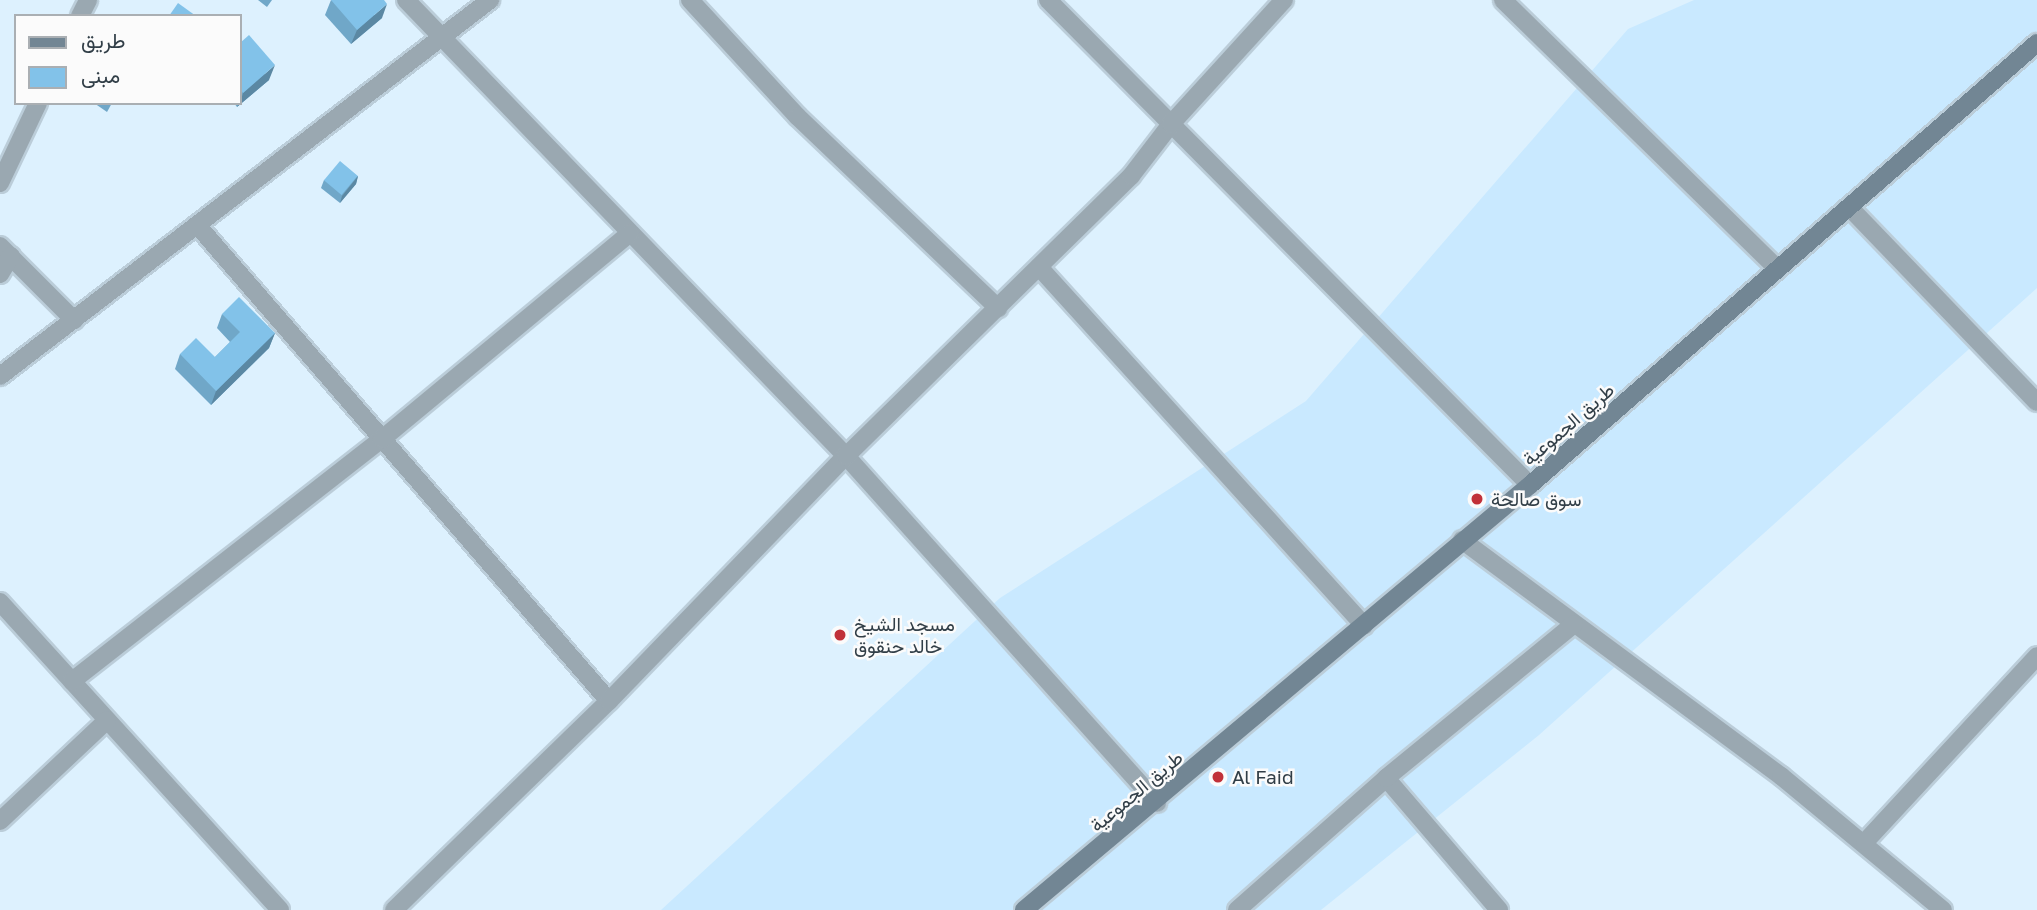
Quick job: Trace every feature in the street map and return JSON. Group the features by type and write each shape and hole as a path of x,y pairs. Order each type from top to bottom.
{"main road":[{"name":"طريق الجموعية","path":"1024,910 1157,803 1462,540 1530,485 2037,43"}],"street":[{"path":"406,0 846,456 1157,803"},
{"path":"0,376 490,0"},
{"path":"690,0 798,117 998,308"},
{"path":"1048,0 1530,485"},
{"path":"394,910 609,701 846,456 1131,176 1171,124 1284,0"},
{"path":"1503,0 1777,268"},
{"path":"0,183 37,105"},
{"path":"1850,208 2037,402"},
{"path":"198,226 609,701"},
{"path":"72,681 382,439 630,233"},
{"path":"5,251 74,320"},
{"path":"0,274 5,251"},
{"path":"1039,267 1364,625"},
{"path":"1462,540 1865,842 1943,910"},
{"path":"0,602 279,910"},
{"path":"1237,910 1386,778 1574,624"},
{"path":"1865,842 2037,656"},
{"path":"0,821 107,720"},
{"path":"1386,778 1499,910"}],"shaded area":[{"name":"سوق صالحة","path":"1694,0 2037,0 2037,288 1539,735 1321,910 661,910 1000,598 1306,401 1628,29"}],"building":[{"path":"331,0 384,0 387,4 357,30"},
{"path":"178,3 193,14 170,14"},
{"path":"249,35 275,65 243,93 242,92 242,41"},
{"path":"340,161 358,176 342,195 324,180"},
{"path":"239,297 275,333 216,391 180,354 196,338 215,357 240,332 222,314"}],"place":[{"name":"سوق صالحة","path":"1477,499"},
{"name":"مسجد الشيخ خالد حنقوق","path":"840,635"},
{"name":"Al Faid","path":"1218,777"}]}
